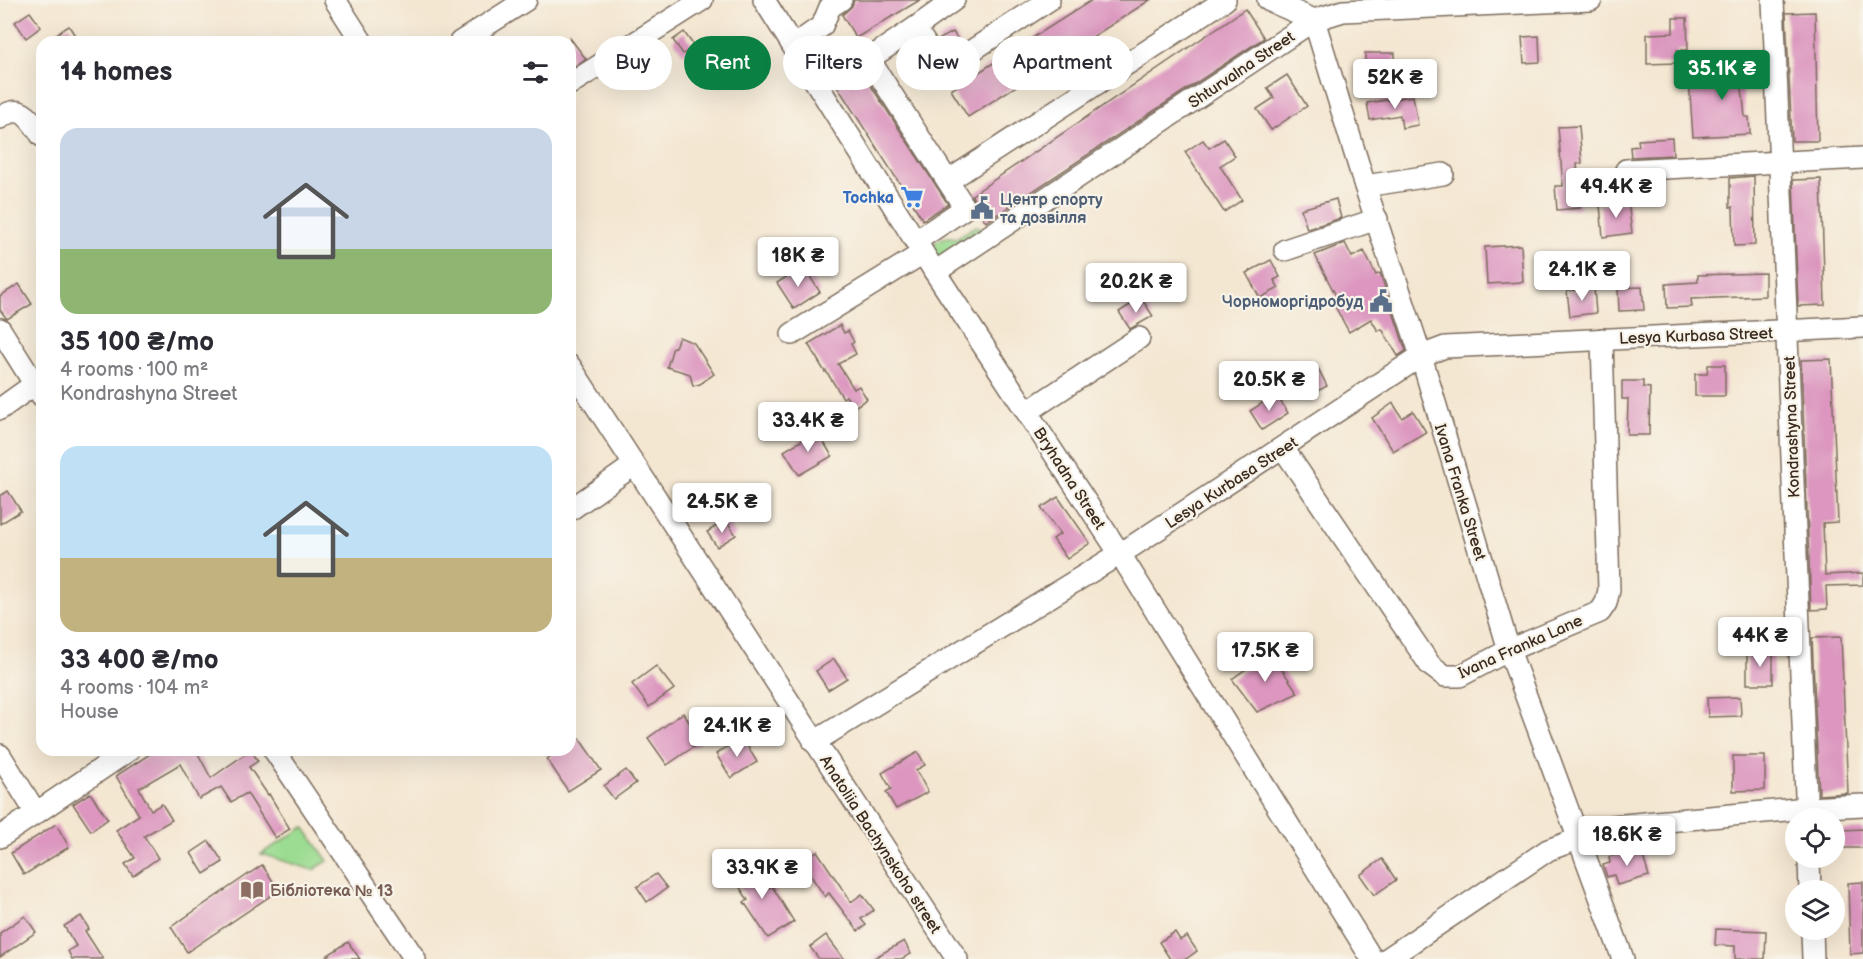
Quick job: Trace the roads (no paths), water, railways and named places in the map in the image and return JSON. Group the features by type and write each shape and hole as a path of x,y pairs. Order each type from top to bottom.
{"street":[{"path":"335,0 358,36"},
{"path":"469,36 526,0"},
{"path":"576,80 702,0"},
{"name":"Bryhadna Street","path":"764,0 787,36"},
{"path":"808,36 822,26 830,7 841,0"},
{"path":"792,334 920,247 965,208 869,59 954,0"},
{"path":"915,28 938,63 950,65 1049,0"},
{"path":"948,181 1226,0"},
{"path":"1268,0 1314,20"},
{"name":"Shturvalna Street","path":"935,272 1314,20 1364,5 1591,0"},
{"name":"Kondrashyna Street","path":"1773,0 1807,808"},
{"name":"Ivana Franka Street","path":"1314,20 1421,356 1509,650 1623,959"},
{"name":"Bryhadna Street","path":"821,90 935,272 1120,554 1372,959"},
{"path":"0,118 15,111 26,114 36,128"},
{"path":"1626,170 1863,158"},
{"path":"1365,186 1443,174"},
{"path":"1286,250 1377,219"},
{"name":"Lesya Kurbasa Street","path":"814,742 1120,554 1421,356 1445,347 1863,327"},
{"path":"0,329 36,382"},
{"path":"1027,412 1139,338"},
{"name":"Ivana Franka Lane","path":"1283,448 1430,665 1445,676 1460,676 1509,650 1600,612 1606,603 1609,590 1602,339"},
{"name":"Anatoliia Bachynskoho street","path":"576,375 957,959"},
{"path":"0,409 36,388"},
{"path":"576,506 634,465"},
{"path":"0,755 36,813"},
{"path":"0,837 120,756"},
{"path":"278,756 415,959"},
{"path":"1845,809 1863,806"},
{"path":"1387,959 1548,850 1578,837 1613,826 1785,815"},
{"path":"1812,940 1813,959"}],"place":[{"name":"Tochka","path":"912,197"},
{"name":"Центр спорту та дозвілля","path":"982,208"},
{"name":"Чорноморгідробуд","path":"1381,301"},
{"name":"Бібліотека № 13","path":"252,890"}]}
